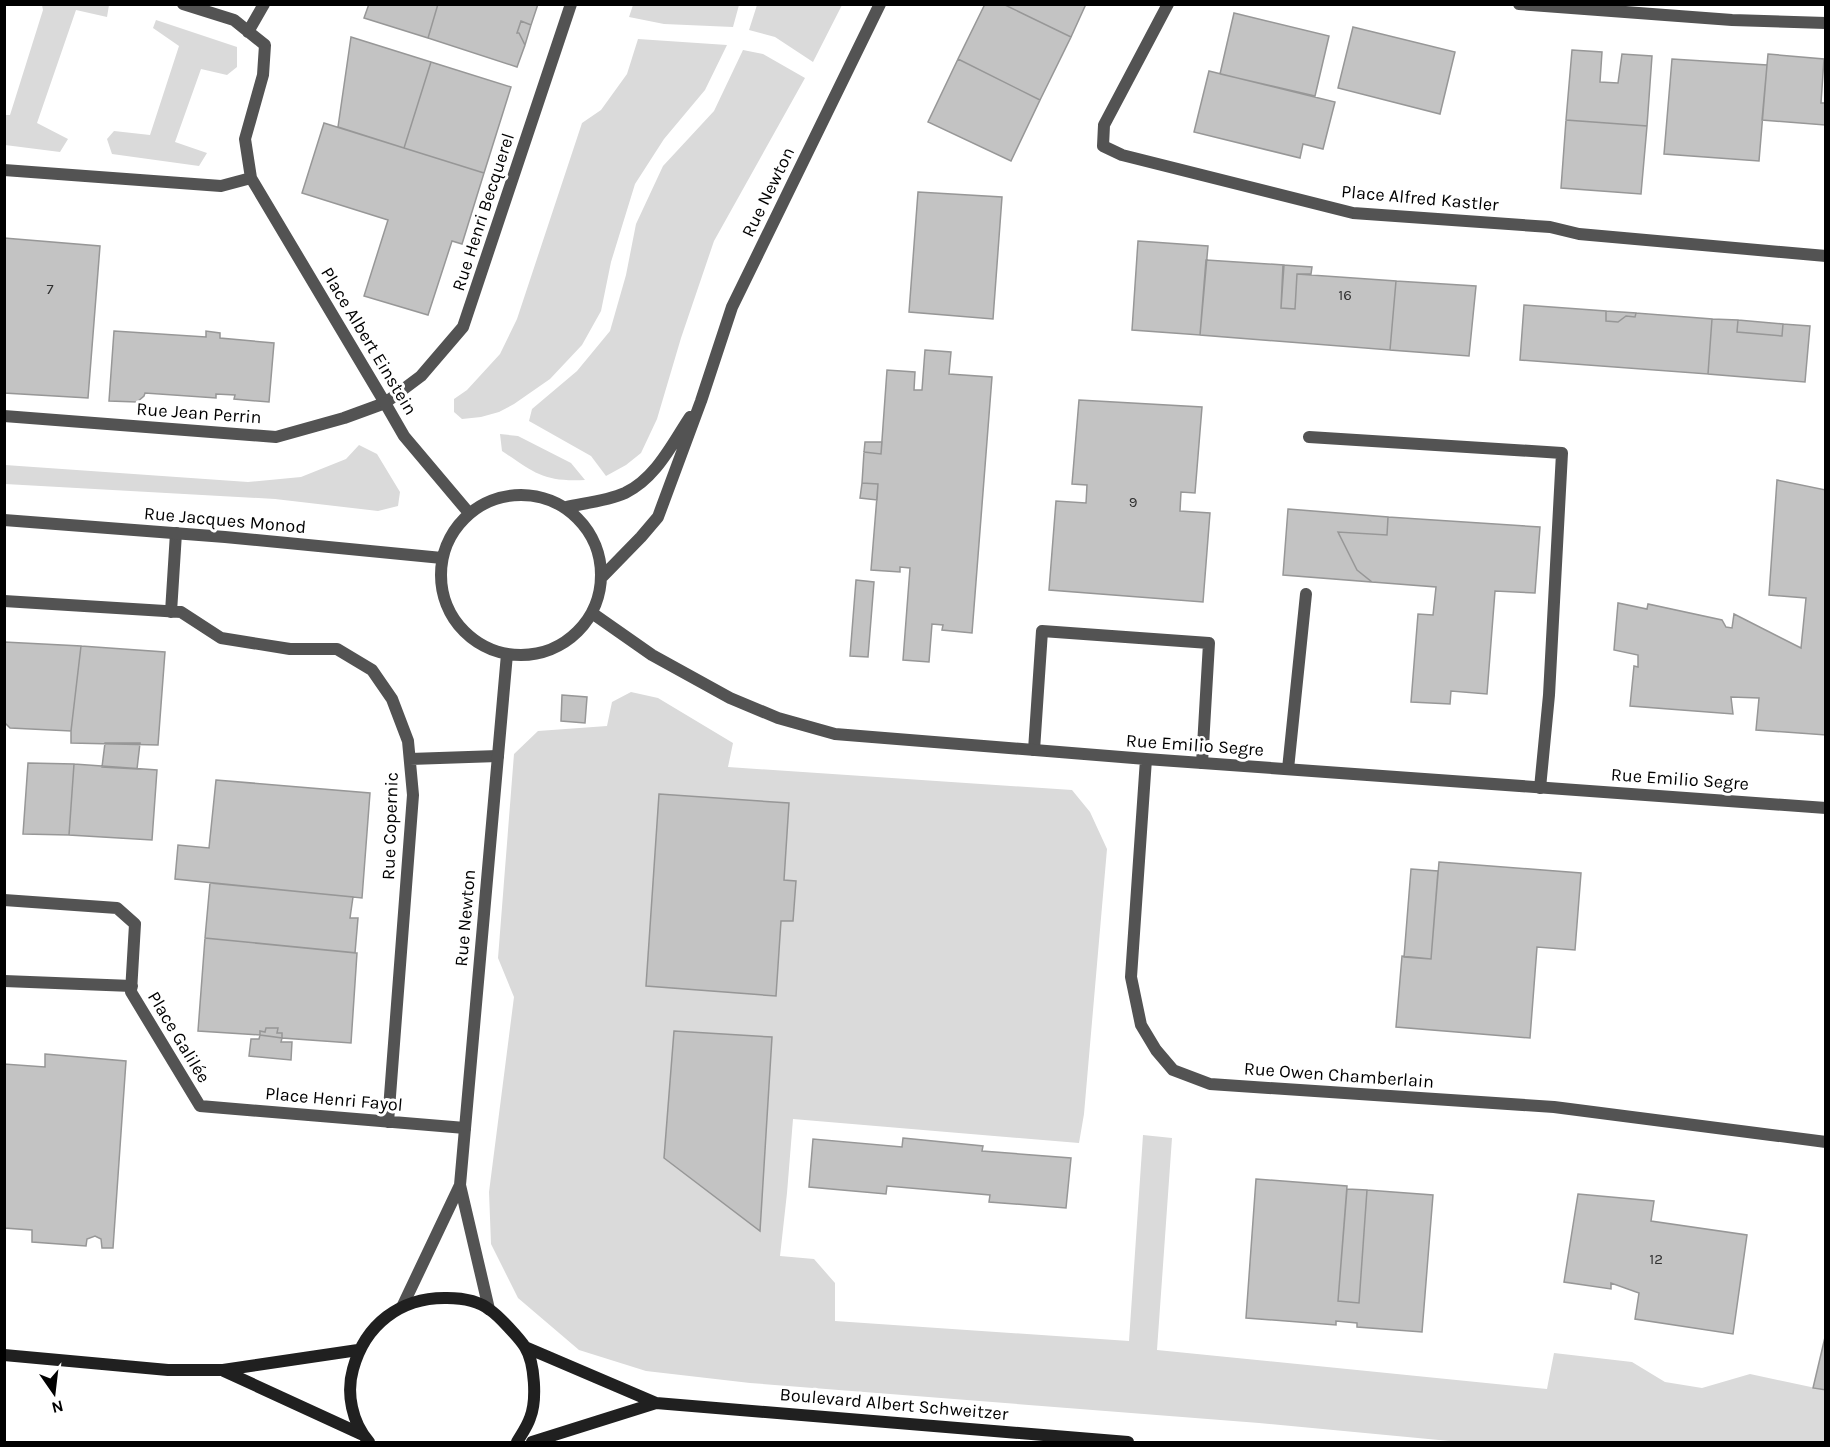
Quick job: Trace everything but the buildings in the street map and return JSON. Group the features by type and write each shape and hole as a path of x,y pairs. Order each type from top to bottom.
{"main road":[{"path":"365,1438 351,1407 350,1379 358,1350 377,1324 403,1305 432,1298 462,1298 489,1309 525,1347 535,1382 531,1417 517,1443"},
{"name":"Boulevard Albert Schweitzer","path":"525,1347 656,1403 1128,1443"},
{"path":"4,1355 168,1370 223,1370 358,1350"},
{"path":"223,1370 365,1438"},
{"name":"Boulevard Albert Schweitzer","path":"532,1443 656,1403"}],"street":[{"name":"Place Albert Einstein","path":"183,4 234,20 265,45 263,75 245,139 251,178 404,436 469,513"},
{"path":"248,32 264,4"},
{"name":"Rue Henri Becquerel","path":"385,403 421,376 463,327 571,4"},
{"name":"Rue Newton","path":"602,577 658,517 701,401 732,307 880,4"},
{"name":"Place Alfred Kastler","path":"1168,4 1104,125 1103,146 1122,155 1353,213 1550,227 1579,234 1826,256"},
{"path":"1519,4 1732,20 1826,23"},
{"path":"4,170 220,186 251,178"},
{"name":"Rue Newton","path":"566,507 623,494 638,486 652,474 701,401"},
{"name":"Rue Jean Perrin","path":"4,416 276,436 344,418 385,403"},
{"path":"1309,437 1562,453 1549,696 1540,788"},
{"path":"517,494 542,497 566,507 585,526 598,550 602,577 592,613 580,630 565,642 547,651 527,655 507,654 477,642 454,620 442,591 442,558 452,534 469,513 491,500 517,494"},
{"name":"Rue Jacques Monod","path":"4,520 442,558"},
{"path":"171,612 176,534"},
{"path":"1288,769 1306,594"},
{"name":"Rue Copernic","path":"4,601 180,612 221,638 290,649 337,649 372,670 392,699 408,741 413,795 388,1122"},
{"name":"Rue Emilio Segre","path":"592,613 652,655 729,698 778,718 835,734 1826,808"},
{"path":"1034,750 1042,630 1185,641 1209,643 1202,763"},
{"name":"Rue Newton","path":"489,1309 460,1185 507,654"},
{"path":"410,759 498,756"},
{"name":"Rue Owen Chamberlain","path":"1146,759 1131,977 1141,1025 1156,1050 1173,1070 1210,1084 1554,1107 1826,1142"},
{"name":"Place Galilée","path":"4,900 117,908 135,924 131,992 200,1106"},
{"name":"Place Galilée","path":"4,981 132,986"},
{"name":"Place Henri Fayol","path":"200,1106 465,1128"},
{"name":"Rue Newton","path":"403,1305 460,1185"}],"shaded area":[{"path":"633,4 739,5 733,27 664,24 629,17"},
{"path":"757,4 842,5 813,62 775,37 749,30"},
{"path":"42,5 109,5 107,17 76,10 37,123 68,139 60,152 5,145 5,115 10,115 43,10"},
{"path":"156,20 237,47 237,67 227,75 201,69 175,142 207,153 199,166 112,154 107,139 114,131 150,135 179,46 153,28"},
{"path":"638,39 727,45 705,90 664,139 635,184 611,262 601,311 582,345 550,379 514,404 499,412 462,419 454,412 454,399 467,390 500,354 517,319 582,123 601,110 627,74"},
{"path":"743,50 763,54 805,78 714,241 681,338 657,419 641,453 606,476 591,456 529,421 532,409 577,371 610,331 626,275 636,224 663,166 714,111"},
{"path":"500,434 518,436 571,463 585,480 549,478 532,470 502,451"},
{"path":"359,445 377,454 400,492 398,506 378,511 275,499 5,484 5,465 248,482 301,477 346,459"},
{"path":"631,692 658,698 733,743 728,767 1072,790 1090,812 1107,849 1084,1114 1079,1143 793,1119 780,1256 814,1259 835,1283 835,1321 1129,1341 1143,1135 1172,1138 1157,1350 1547,1389 1554,1353 1632,1362 1665,1382 1702,1388 1750,1374 1825,1390 1825,1442 1460,1442 1259,1423 750,1383 646,1371 579,1350 518,1298 491,1244 489,1192 514,997 498,958 514,754 538,731 607,726 612,702"}]}
